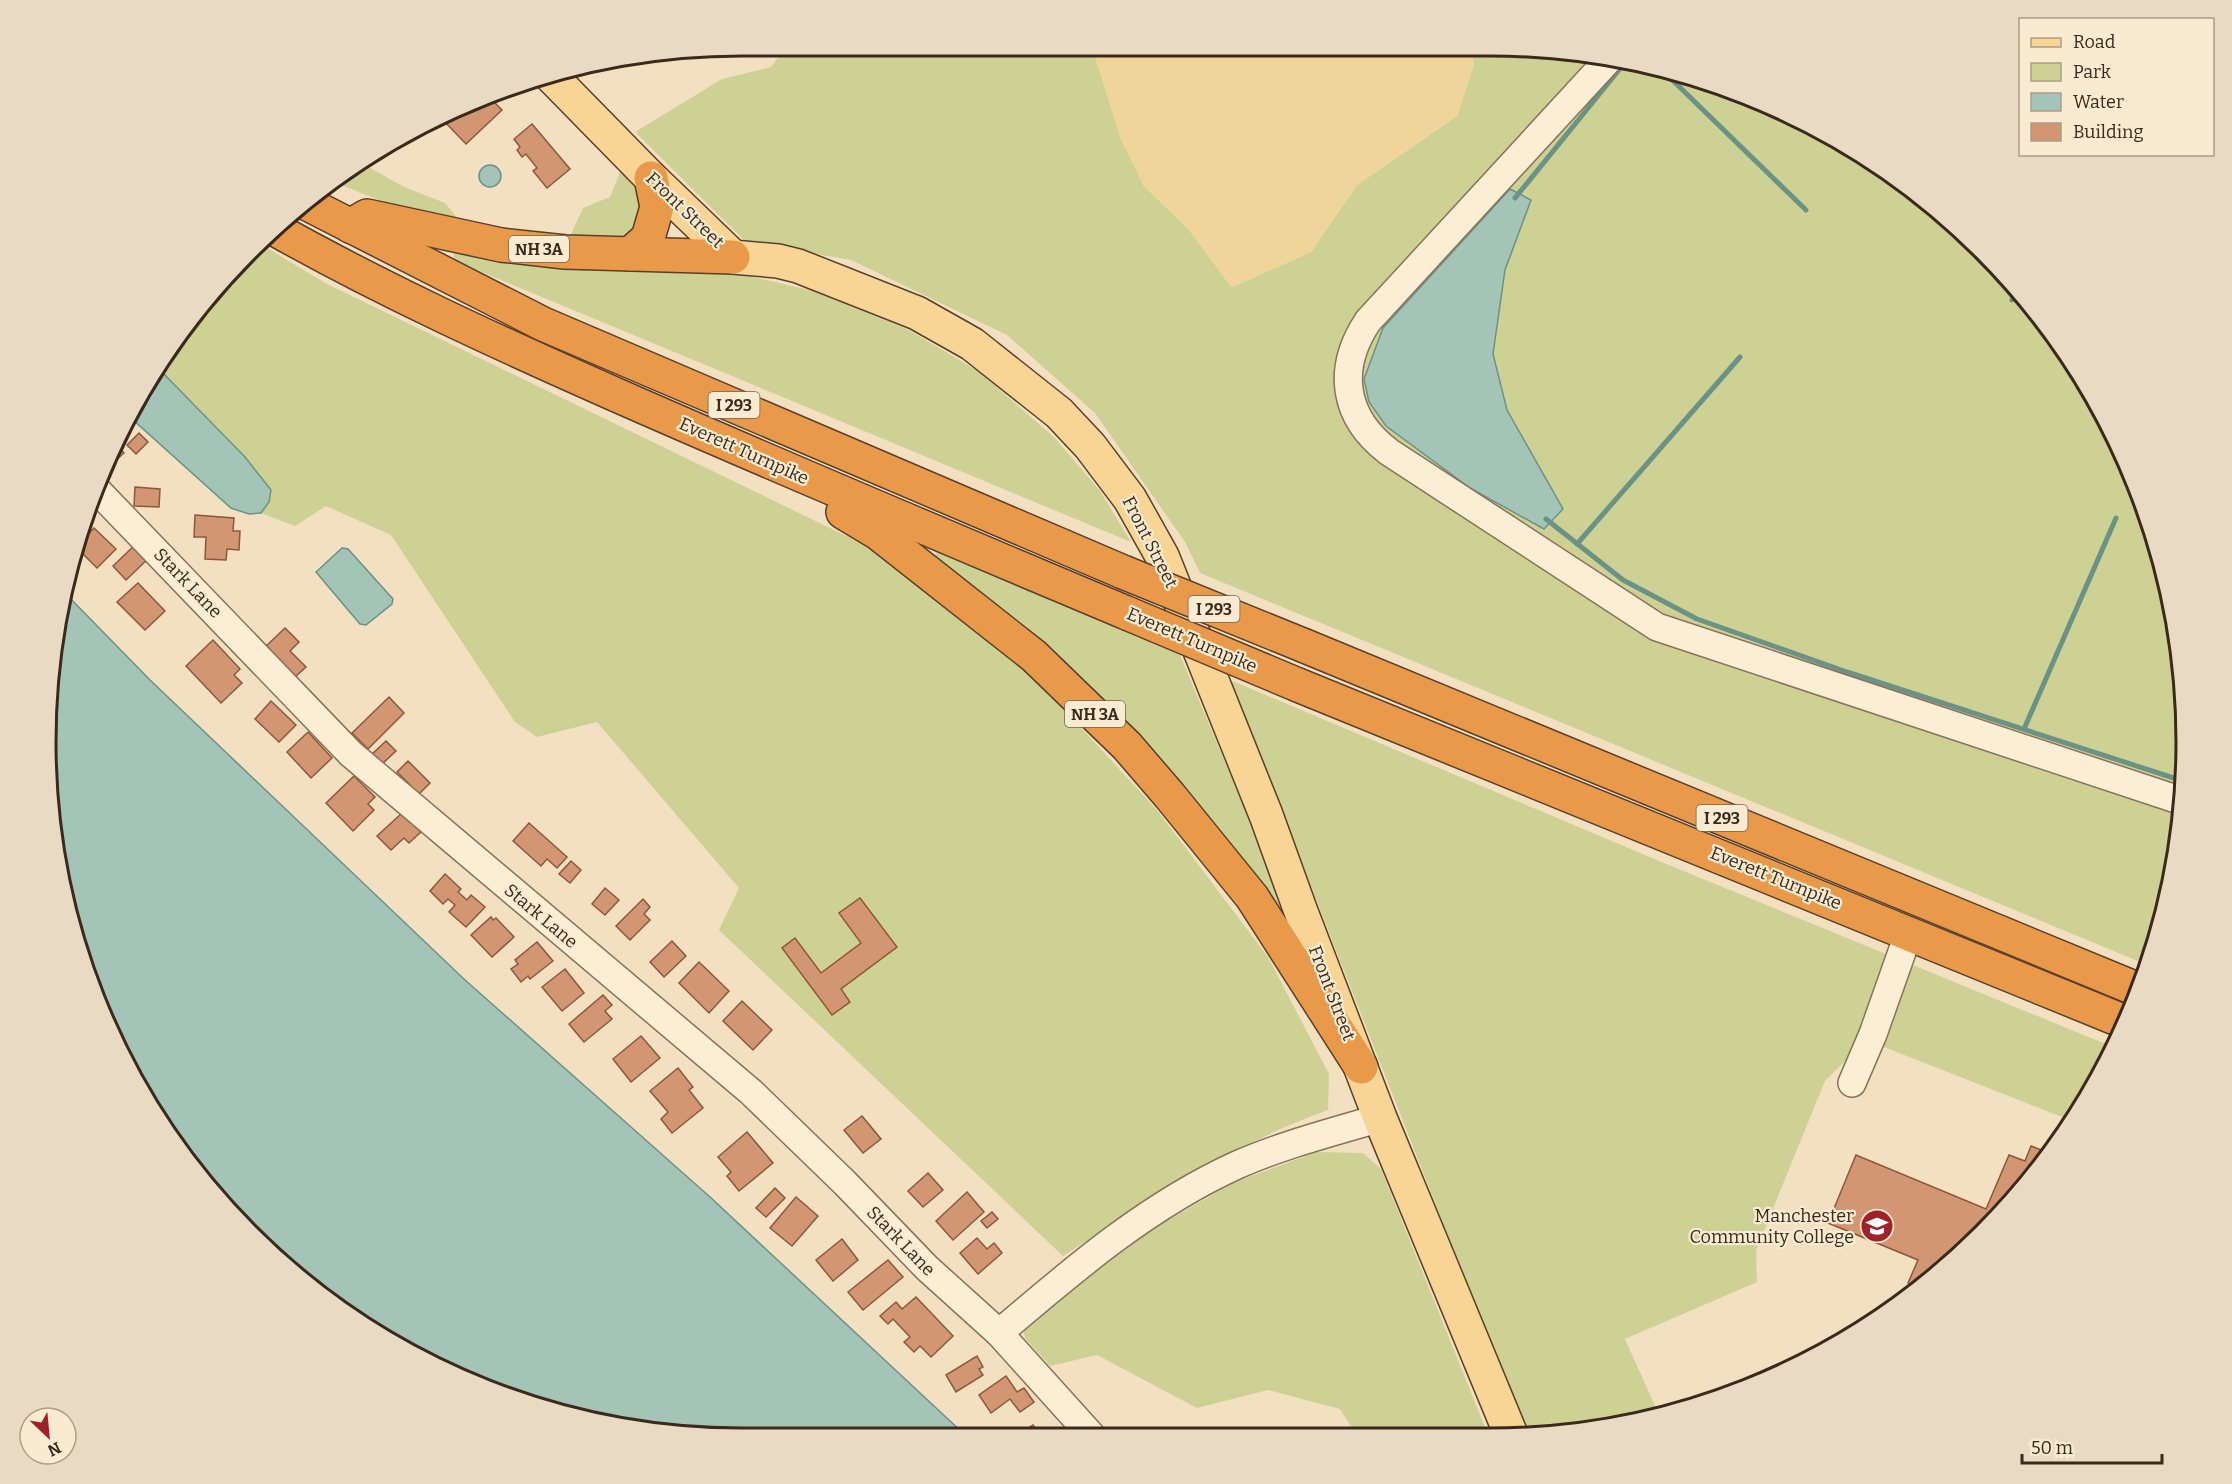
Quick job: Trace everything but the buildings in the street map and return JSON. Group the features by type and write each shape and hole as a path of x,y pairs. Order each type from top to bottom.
{"highway":[{"path":"630,254 648,238 657,207 651,178"},
{"name":"Everett Turnpike","path":"313,206 543,324 1123,572 2131,987"},
{"name":"NH 3A","path":"350,226 367,216 501,245 565,252 733,256"},
{"name":"Everett Turnpike","path":"282,233 423,308 741,451 1298,685 1910,932 2118,1019"},
{"name":"NH 3A","path":"741,451 878,533 1034,656 1081,700 1170,796 1252,897 1361,1067"}],"main road":[{"name":"Front Street","path":"556,81 651,178 733,256 778,261 798,266 942,325 972,344 1059,413 1117,481 1162,556 1266,814 1380,1118 1508,1428"}],"street":[{"path":"1603,65 1368,321 1359,334 1352,348 1348,379 1354,410 1368,434 1389,452 1657,627 2174,798"},
{"name":"Stark Lane","path":"102,495 351,754 751,1092 845,1183 933,1275 999,1334 1085,1428"},
{"path":"1852,1083 1873,1035 1910,932"},
{"path":"999,1334 1105,1244 1198,1184 1238,1164 1380,1118"}],"green space":[{"path":"779,56 1095,56 1143,185 1189,230 1232,287 1311,252 1357,185 1457,116 1474,64 1472,56 1535,57 1580,61 1668,79 1711,92 1794,126 1871,171 1943,226 2006,289 2035,324 2085,399 2106,438 2140,521 2153,564 2171,652 2176,742 2171,832 2153,920 2140,962 1200,573 1185,542 1095,413 1007,335 851,260 746,242 635,132 722,79 771,67"},
{"path":"368,167 404,187 445,203 464,226 412,213 341,185"},
{"path":"621,170 643,193 635,235 616,245 568,241 583,208 610,197"},
{"path":"267,248 327,284 867,546 1025,667 1157,810 1268,957 1329,1074 1328,1110 1258,1139 1192,1175 1063,1256 719,930 739,888 597,722 537,737 515,722 391,535 326,506 295,526 261,513 269,502 271,490 245,457 163,373 197,324 226,289"},
{"path":"455,251 732,272 813,291 907,329 978,371 1055,438 1100,491 1131,542 453,260"},
{"path":"937,552 1180,655 1309,962 1264,900 932,561"},
{"path":"1230,680 1664,863 2107,1044 2064,1118 1884,1047 1849,1057 1825,1081 1756,1250 1757,1282 1625,1339 1656,1408 1580,1423 1523,1427"},
{"path":"1317,1152 1363,1153 1381,1169 1485,1428 1352,1428 1340,1409 1268,1390 1197,1408 1097,1355 1050,1366 1025,1338 1023,1327 1144,1234 1233,1183"}],"sand":[{"path":"1095,56 1472,56 1474,64 1457,116 1357,185 1311,252 1231,287 1189,230 1143,185 1121,140"}],"water":[{"path":"490,165 498,168 501,176 498,184 490,187 482,184 479,176 482,168"},
{"path":"1510,189 1531,200 1505,270 1493,354 1507,410 1563,509 1544,529 1470,488 1386,426 1369,402 1364,379 1383,328"},
{"path":"163,373 245,457 271,490 269,502 261,513 249,514 231,508 135,421"},
{"path":"342,548 348,549 393,599 392,604 366,625 360,624 316,572"},
{"path":"71,599 150,680 465,980 710,1197 958,1428 697,1427 652,1423 564,1405 521,1392 438,1358 361,1313 289,1258 226,1195 171,1123 126,1046 92,963 69,876 61,832 57,787 57,697 61,652"}],"waterway":[{"path":"1515,198 1620,68"},
{"path":"1673,80 1806,210"},
{"path":"1577,544 1740,357"},
{"path":"2024,729 2116,518"},
{"path":"1546,519 1623,580 1697,619 1847,672 2175,778"}],"place":[{"name":"Manchester Community College","path":"1877,1226"}]}
